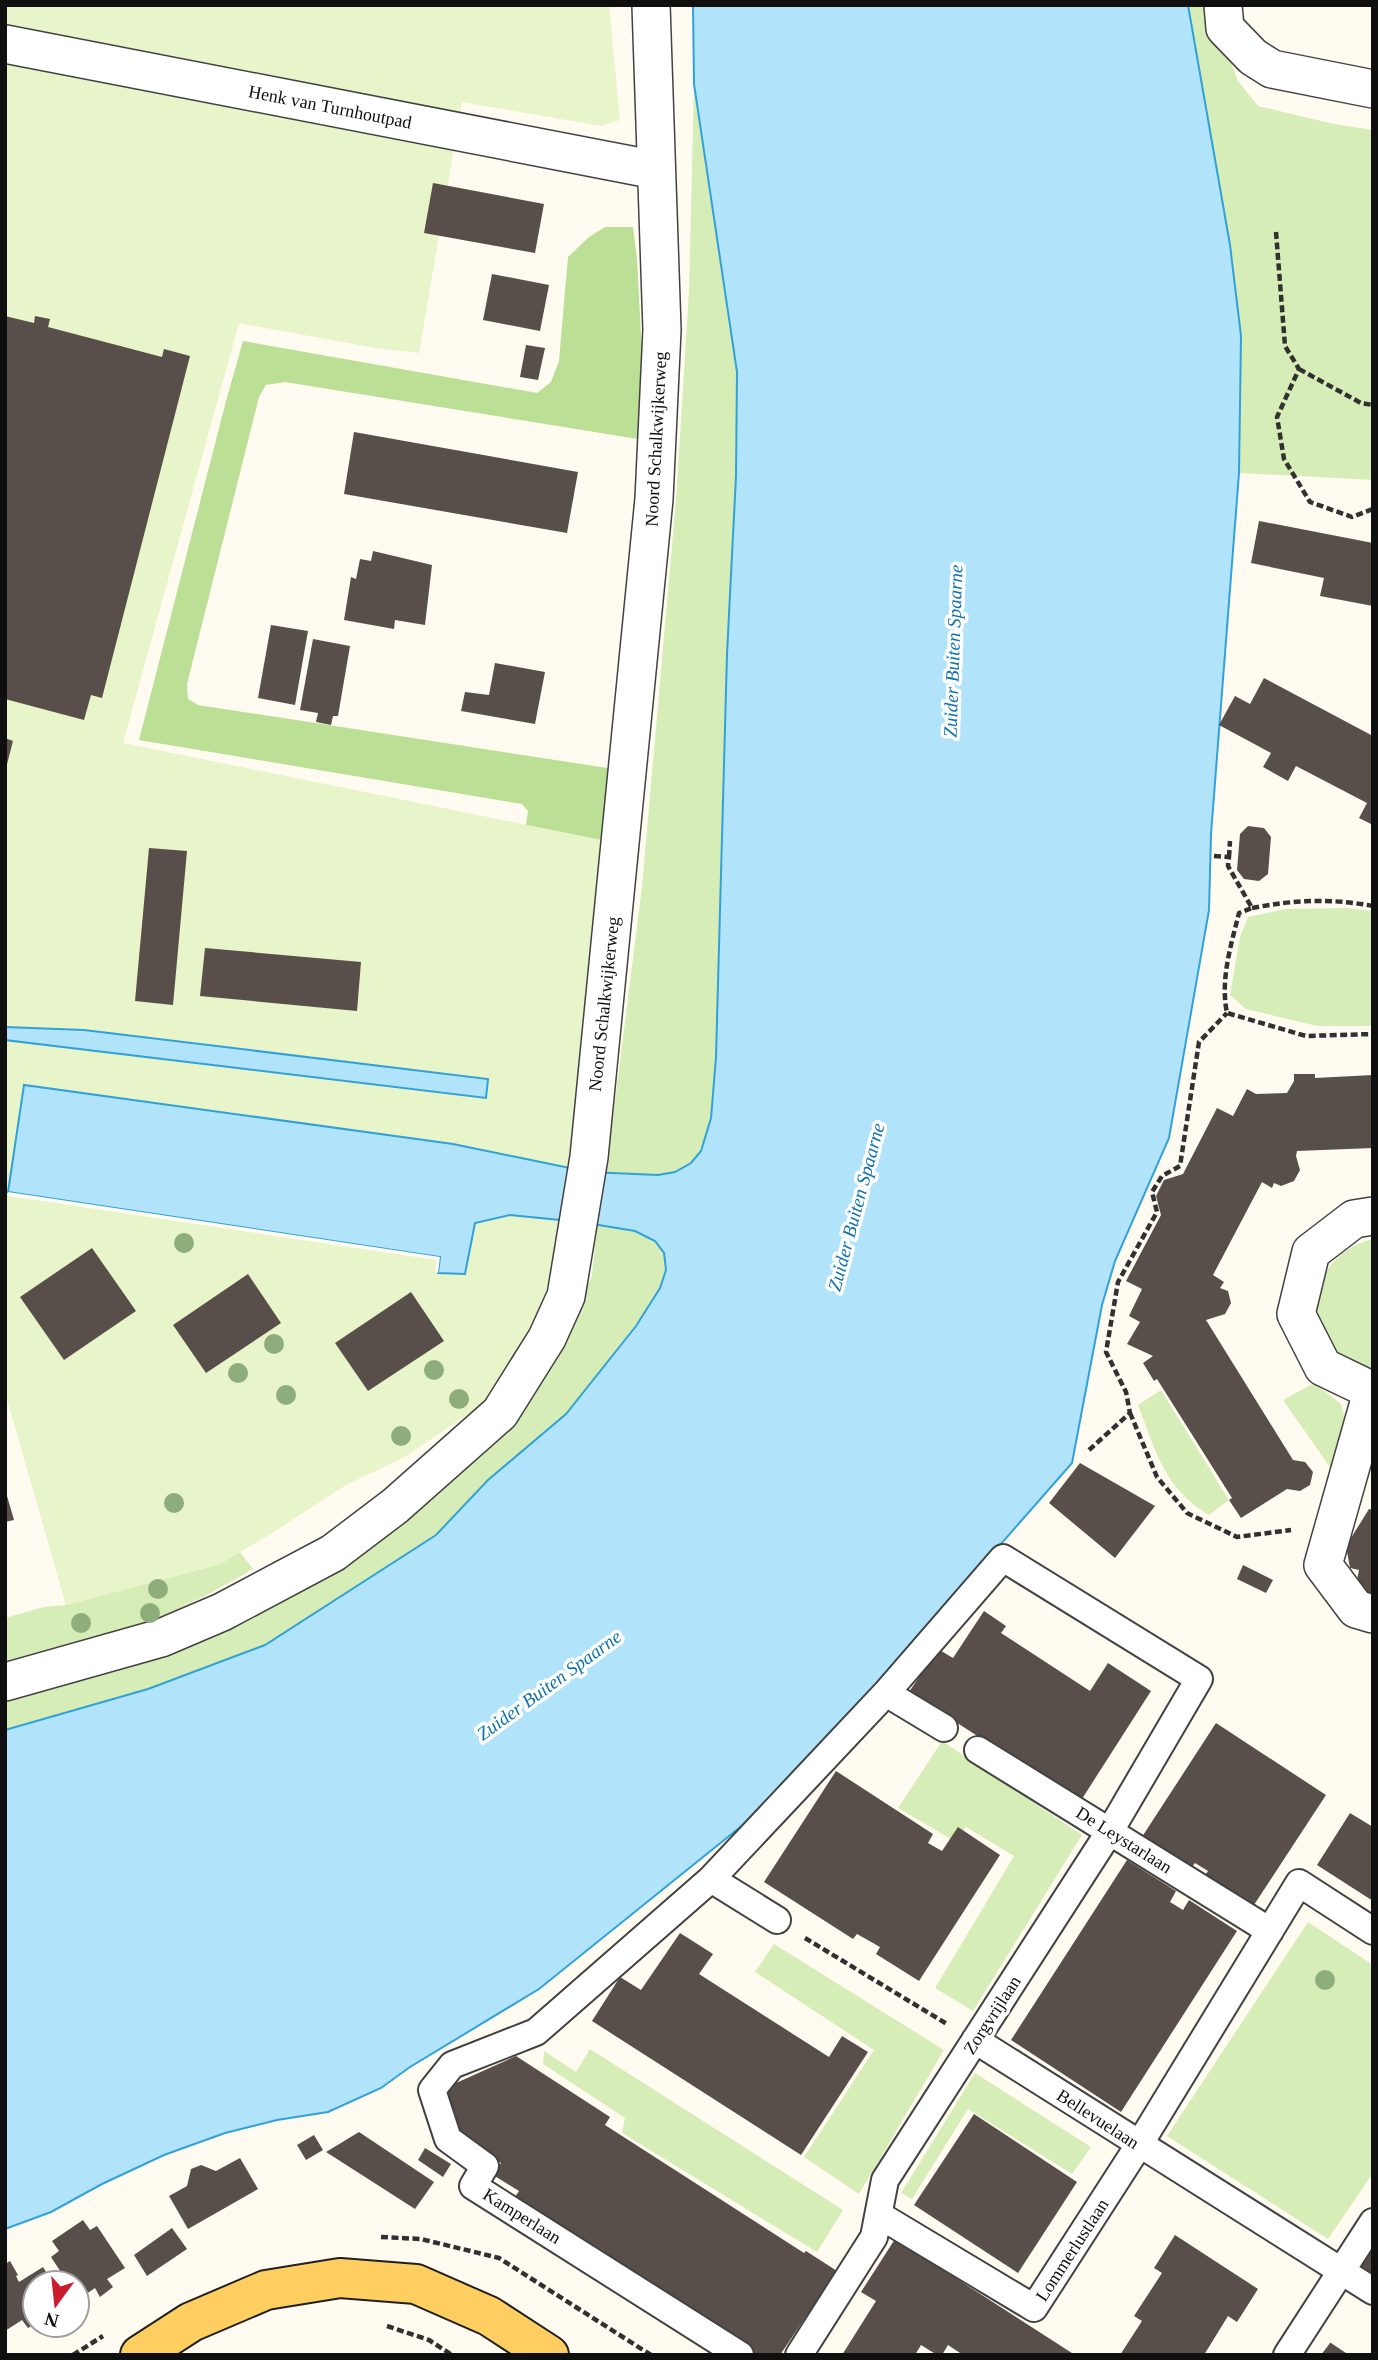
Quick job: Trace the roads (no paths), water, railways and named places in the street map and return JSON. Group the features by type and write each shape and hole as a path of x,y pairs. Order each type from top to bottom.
{"main road":[{"path":"140,2355 191,2322 266,2290 340,2278 416,2284 489,2316 549,2355"}],"street":[{"name":"Noord Schalkwijkerweg","path":"5,1682 149,1642 222,1612 333,1553 396,1506 500,1413 547,1338 566,1296 589,1157 654,499 662,330 650,5"},
{"path":"1223,5 1225,28 1253,57 1272,69 1373,89"},
{"name":"Henk van Turnhoutpad","path":"5,44 656,170"},
{"path":"1373,1216 1354,1219 1311,1252 1296,1314 1323,1367 1373,1391 1323,1566 1356,1609 1373,1615"},
{"name":"Zorgvrijlaan","path":"799,2355 874,2236 885,2179 1110,1832 1199,1679 1003,1559 886,1693"},
{"path":"777,1920 711,1879 886,1693 944,1728"},
{"name":"De Leystarlaan","path":"978,1750 1270,1931"},
{"name":"Kamperlaan","path":"711,1879 536,2032 452,2065 432,2090 448,2139 485,2166 473,2186 740,2355"},
{"path":"1139,2145 1299,1883 1373,1931"},
{"name":"Bellevuelaan","path":"975,2040 1373,2291"},
{"name":"Lommerlustlaan","path":"879,2215 1034,2308 1139,2145"},
{"path":"1287,2355 1373,2222"}],"water":[{"name":"Zuider Buiten Spaarne","path":"693,5 1188,5 1230,245 1241,336 1239,473 1211,834 1209,910 1169,1138 1115,1261 1102,1305 1072,1463 886,1675 744,1824 539,1989 410,2067 381,2088 328,2112 277,2120 225,2133 164,2155 51,2212 5,2229 5,1730 148,1689 265,1645 436,1535 488,1480 566,1414 636,1326 660,1288 666,1270 664,1253 655,1241 635,1231 580,1222 510,1215 475,1223 465,1274 438,1273 440,1257 8,1192 24,1085 453,1144 589,1172 658,1175 675,1172 691,1163 701,1151 711,1118 716,1057 727,654 736,476 737,372 694,84"},
{"path":"5,1027 84,1030 488,1079 486,1098 5,1040"}]}
